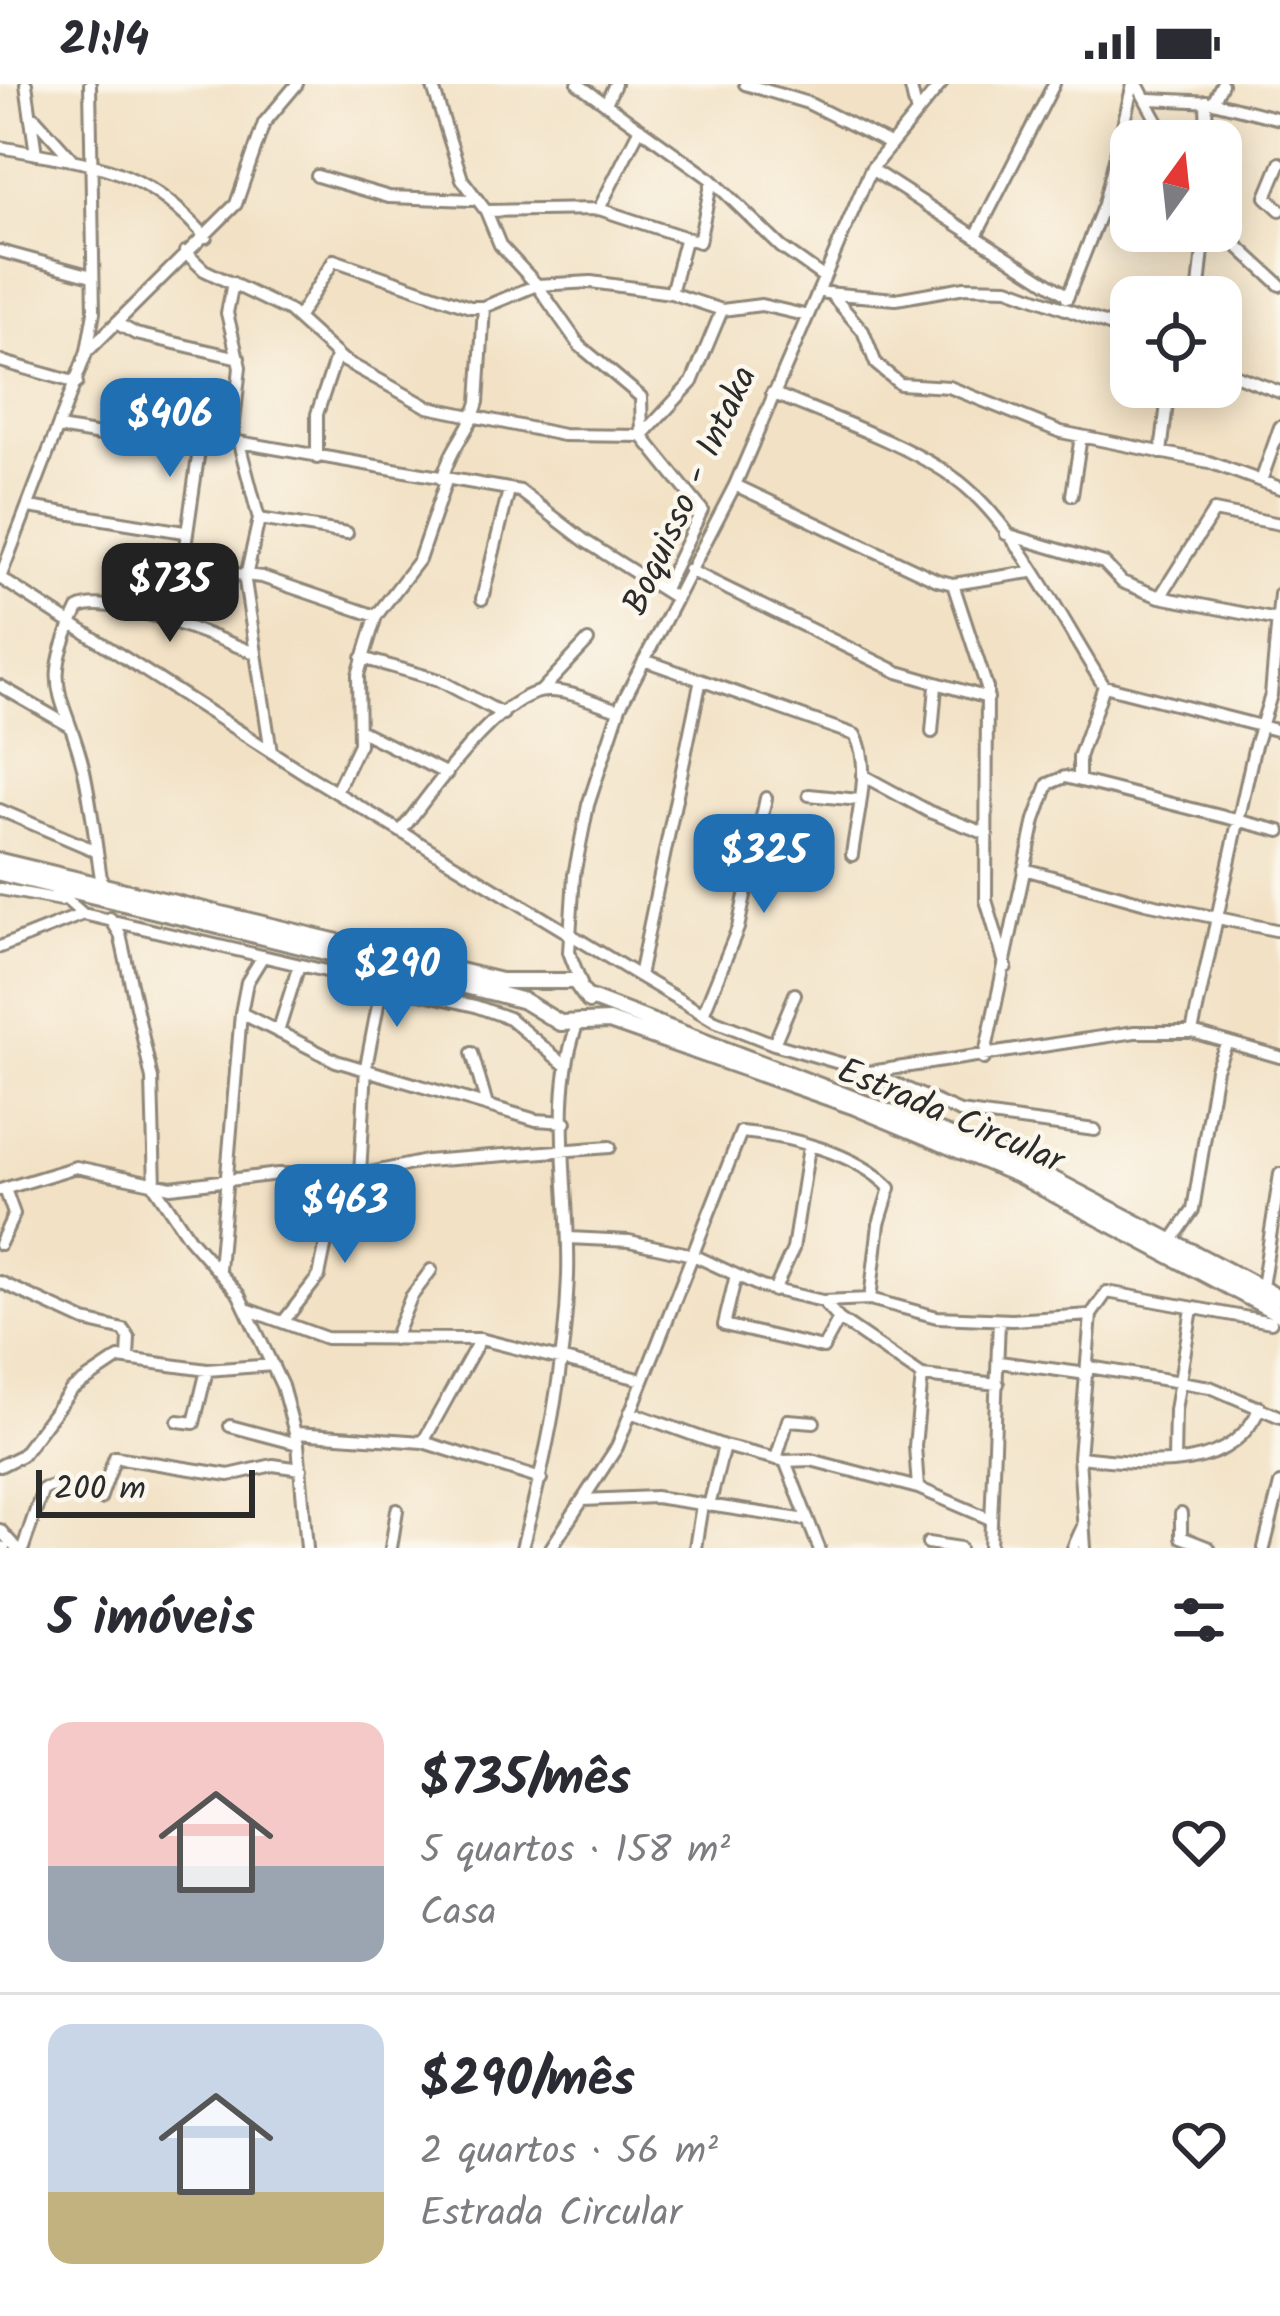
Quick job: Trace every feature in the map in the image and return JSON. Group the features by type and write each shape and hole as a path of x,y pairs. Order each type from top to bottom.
{"main road":[{"path":"0,861 501,981 567,980 587,994 579,1021 551,1017 498,994 0,873"},
{"path":"551,1017 544,1001 553,983"},
{"name":"Estrada Circular","path":"587,994 984,1148 1173,1238 1280,1298"},
{"name":"Estrada Circular","path":"579,1021 609,1021 737,1064 1018,1175 1276,1318"}],"street":[{"path":"26,84 35,118 36,154"},
{"path":"90,84 92,276 87,351 0,578 271,752 703,1014 774,1044 870,1072 960,1112 1096,1130"},
{"path":"87,351 236,204 264,123 297,84"},
{"path":"59,428 124,439 164,433 201,436 509,490 530,496 585,541 669,593 702,510 642,436 641,397 580,346 537,285 500,245 486,211 472,200 432,84"},
{"path":"578,84 712,180 781,247 822,276"},
{"path":"607,101 615,84"},
{"path":"745,84 793,90 890,144"},
{"path":"910,84 916,110"},
{"name":"Boquisso - Intaka","path":"569,952 588,805 619,710 669,593 689,570 735,485 815,290 871,169 941,84"},
{"path":"977,234 1054,84"},
{"path":"1066,301 1104,204 1135,84"},
{"path":"1135,84 1158,120"},
{"path":"1209,120 1210,102 1222,84"},
{"path":"1149,99 1210,102 1280,119"},
{"path":"35,118 71,158"},
{"path":"599,208 640,128"},
{"path":"0,147 88,160 174,204 206,237"},
{"path":"1280,164 1266,197 1280,209"},
{"path":"871,169 977,234 1066,301 1110,323"},
{"path":"317,176 389,197 472,200"},
{"path":"486,211 599,208 700,240 712,180"},
{"path":"671,292 685,239"},
{"path":"1242,250 1280,285"},
{"path":"0,251 92,276"},
{"path":"185,252 204,270 298,317 338,355 428,407 563,435 642,436 692,382 722,310"},
{"path":"298,317 334,260 452,304 484,308 537,285 591,282 671,292 722,310 761,305 804,316"},
{"path":"233,283 227,314 239,358 236,442 259,519 245,573 271,752"},
{"path":"815,290 896,299 984,285 1066,301"},
{"path":"830,293 862,331 876,364 900,384 949,387 1081,436 1161,453 1280,488"},
{"path":"336,792 362,731 362,658 376,616 419,560 451,446 474,417 484,308"},
{"path":"116,323 153,339 239,358"},
{"path":"317,458 317,414 338,355"},
{"path":"0,361 77,383"},
{"path":"1242,378 1280,392"},
{"path":"772,393 958,481 1006,534 1104,686 1280,730"},
{"path":"1161,453 1166,408"},
{"path":"1261,481 1280,427"},
{"path":"201,436 184,532 185,572 245,573 376,616"},
{"path":"1072,495 1081,436"},
{"path":"735,485 899,564 953,584 1031,572"},
{"path":"482,599 509,490"},
{"path":"29,507 184,532"},
{"path":"1160,597 1214,511 1280,524"},
{"path":"259,519 347,532"},
{"path":"1006,534 1104,562 1122,581 1160,597 1277,620"},
{"path":"689,570 936,686 988,698"},
{"path":"953,584 974,634 988,698 986,900 1006,967"},
{"path":"1192,1032 1271,694 1280,594"},
{"path":"102,885 82,763 56,697 57,658 79,608 92,604 160,618 255,653"},
{"path":"401,831 503,714 542,690 588,641"},
{"path":"362,658 439,680 503,714"},
{"path":"644,660 700,684 844,727 860,741 862,775 852,855"},
{"path":"639,976 700,684"},
{"path":"0,686 68,724"},
{"path":"932,732 936,686"},
{"path":"1079,780 1079,757 1104,686"},
{"path":"542,690 619,710"},
{"path":"362,731 447,774"},
{"path":"862,775 958,825 987,834"},
{"path":"984,1059 1024,869 1048,784 1065,777 1280,831"},
{"path":"809,795 859,800"},
{"path":"703,1014 738,928 766,798"},
{"path":"0,810 97,851"},
{"path":"1024,869 1215,919 1280,931"},
{"path":"50,886 82,914 110,918 124,928 263,956 508,1018 566,1066"},
{"path":"0,889 66,903"},
{"path":"57,926 66,903"},
{"path":"0,947 82,914"},
{"path":"124,928 152,1079 154,1187 249,1310 273,1365 297,1438 307,1548"},
{"path":"553,983 569,952"},
{"path":"569,952 587,994"},
{"path":"219,1269 241,1013 247,982 263,956"},
{"path":"278,1032 299,965"},
{"path":"360,1175 365,1067 382,985"},
{"path":"774,1044 795,994"},
{"path":"241,1013 336,1061 536,1120 566,1122"},
{"path":"551,1017 567,1051"},
{"path":"522,1548 541,1479 560,1361 569,1238 566,1066 579,1021"},
{"path":"870,1072 984,1059 1135,1032 1192,1032 1280,1057"},
{"path":"1173,1238 1193,1210 1216,1069 1227,1042"},
{"path":"472,1053 485,1102"},
{"path":"551,1548 617,1447 741,1132 809,1147 858,1165 890,1188 875,1247 870,1299"},
{"path":"774,1291 793,1249 809,1147"},
{"path":"0,1244 14,1214 3,1190 76,1167 97,1168 154,1187 278,1174 360,1175 426,1161 610,1148"},
{"path":"1262,1287 1275,1239 1280,1174"},
{"path":"283,1322 319,1276 340,1175"},
{"path":"569,1238 628,1240 693,1255 774,1291 823,1301 870,1299 938,1317 999,1320 1091,1315"},
{"path":"394,1339 411,1297 431,1270"},
{"path":"736,1275 724,1325 823,1348 839,1318"},
{"path":"0,1282 85,1321 124,1330 129,1338 128,1357"},
{"path":"1085,1548 1079,1456 1091,1315 1107,1292 1192,1309 1276,1318"},
{"path":"823,1301 839,1318 922,1376 998,1384"},
{"path":"1174,1461 1179,1381 1192,1309"},
{"path":"249,1310 343,1342 480,1339 643,1380"},
{"path":"990,1548 999,1320"},
{"path":"423,1442 480,1339"},
{"path":"0,1466 22,1455 71,1390 128,1357 207,1370 273,1365"},
{"path":"999,1362 1179,1381 1280,1417"},
{"path":"178,1421 194,1424 207,1370"},
{"path":"918,1488 915,1446 922,1376"},
{"path":"1079,1456 1174,1461 1207,1456 1243,1438 1260,1407"},
{"path":"630,1412 724,1446 780,1460 811,1460 918,1488 988,1519"},
{"path":"814,1422 788,1420 780,1460 797,1482 819,1548"},
{"path":"230,1426 297,1438 423,1442 541,1479"},
{"path":"694,1548 724,1446"},
{"path":"0,1530 13,1546 43,1489 56,1485 100,1499 115,1457 229,1475 273,1465 301,1469"},
{"path":"1264,1548 1280,1484"},
{"path":"583,1500 655,1497 807,1520"},
{"path":"391,1548 397,1510"},
{"path":"1180,1514 1181,1537 1209,1548"},
{"path":"1073,1548 1083,1526"},
{"path":"928,1543 960,1548"}]}
